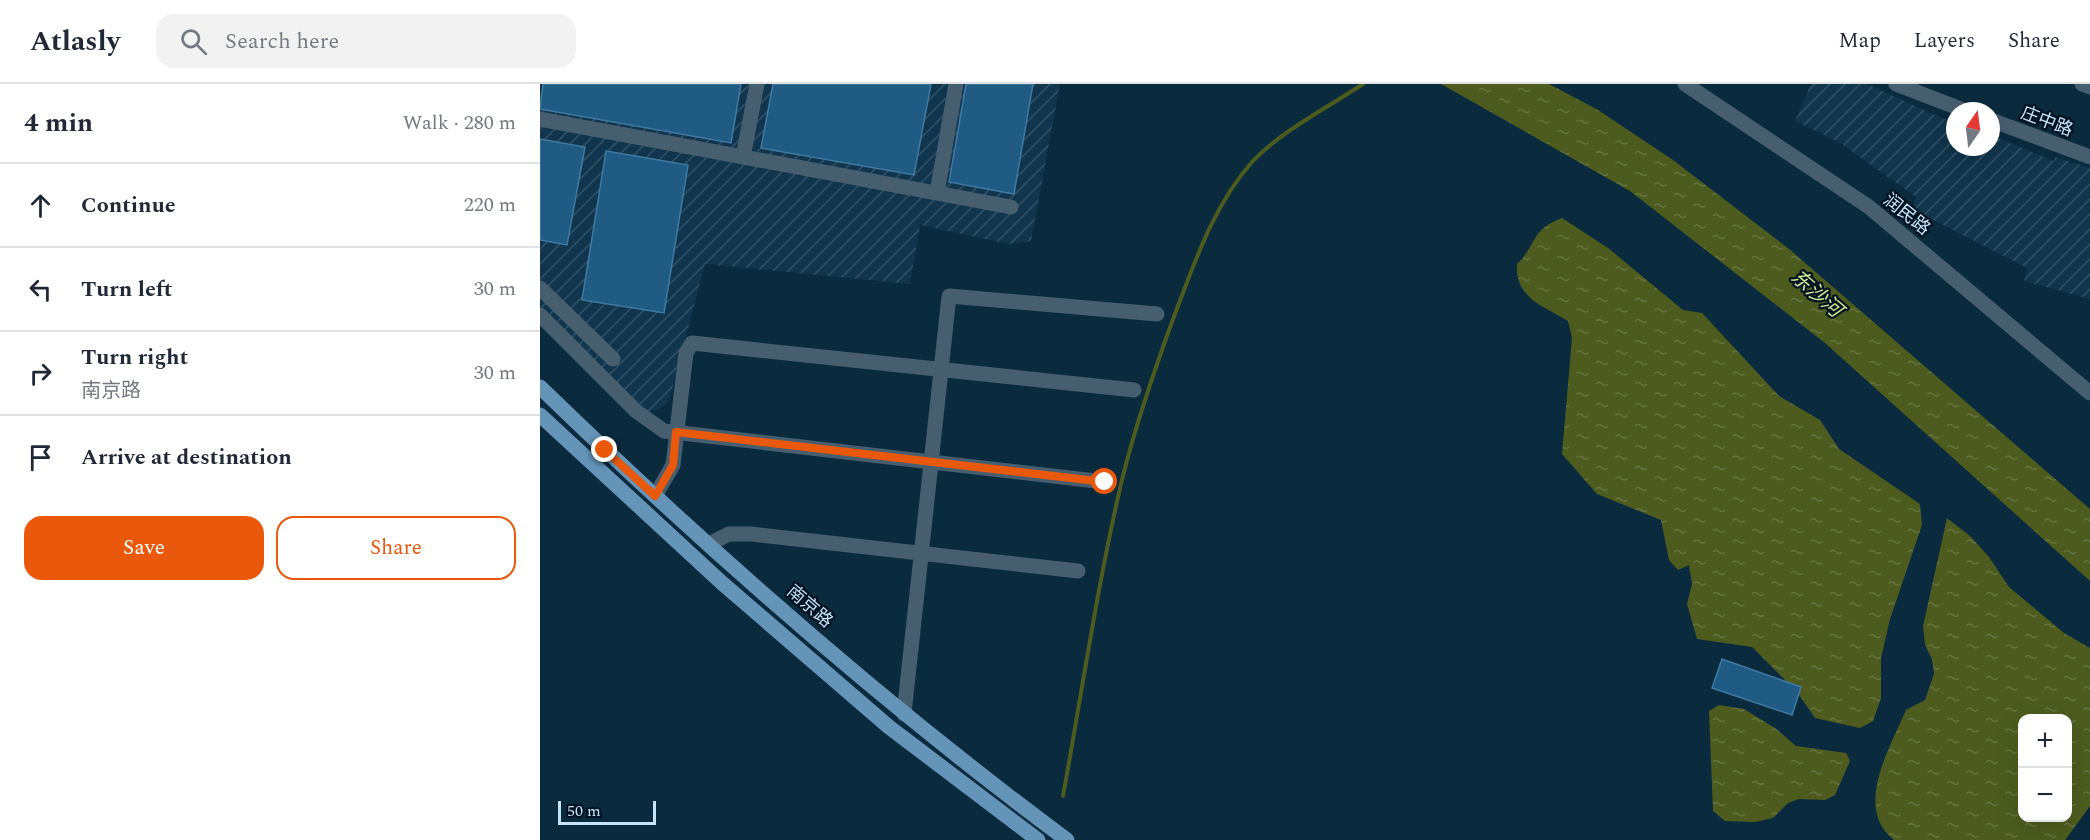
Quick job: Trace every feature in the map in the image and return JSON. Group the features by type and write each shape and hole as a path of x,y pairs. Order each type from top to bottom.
{"main road":[{"name":"南京路","path":"540,387 655,496 904,714 1067,840"},
{"path":"540,415 722,583 880,719 1038,840"}],"street":[{"path":"743,157 757,84"},
{"path":"937,193 956,84"},
{"name":"润民路","path":"1685,84 1869,207 2090,393"},
{"path":"1896,84 1946,103"},
{"path":"2082,84 2090,87"},
{"path":"540,119 1011,207"},
{"name":"庄中路","path":"2000,123 2090,157"},
{"path":"540,288 613,359"},
{"path":"904,714 949,296 1157,314"},
{"path":"540,315 655,427 676,432 1105,482"},
{"path":"655,496 673,465 686,352 692,343 1134,390"},
{"path":"709,544 729,534 752,534 1078,571"}],"shaded area":[{"path":"540,84 1060,84 1031,241 1008,244 920,225 910,284 705,264 669,401 660,409 647,412 540,307"},
{"path":"1811,84 1867,84 1946,120 1946,156 2000,156 2000,139 2054,161 2055,157 2090,168 2090,299 2024,281 2027,268 1912,209 1916,197 1840,143 1795,121"}],"water":[{"name":"东沙河","path":"1441,84 1549,84 1598,110 1673,160 1789,249 2090,509 2090,581 1825,343 1630,191"},
{"path":"1562,218 1608,248 1683,310 1702,313 1779,396 1820,420 1839,449 1920,504 1922,525 1890,619 1881,658 1881,698 1873,721 1860,728 1815,718 1797,692 1752,647 1697,639 1687,604 1692,584 1689,565 1678,570 1669,560 1661,520 1597,494 1562,454 1572,338 1568,321 1540,305 1525,293 1520,285 1517,264 1539,233"},
{"path":"1947,518 1970,536 1989,557 2009,587 2064,633 2090,648 2090,806 2065,840 1894,840 1882,827 1876,812 1876,795 1884,759 1906,710 1925,700 1934,674 1932,659 1925,645 1923,626"},
{"path":"1719,705 1744,709 1775,728 1796,746 1846,753 1850,761 1835,795 1825,800 1799,799 1788,803 1773,818 1755,822 1725,821 1713,811 1709,711"}],"building":[{"path":"543,84 741,84 731,143 540,109"},
{"path":"773,84 931,84 914,175 761,148"},
{"path":"966,84 1033,84 1014,194 949,182"},
{"path":"540,139 585,147 567,245 540,240"},
{"path":"606,151 688,165 664,313 582,300"},
{"path":"1722,659 1801,687 1792,715 1712,688"}],"waterway":[{"path":"1063,796 1097,601 1121,484 1153,375 1207,233 1227,196 1263,151 1290,130 1363,84"}],"route":[{"path":"605,450 655,496 673,465 676,432 1105,482"}]}
